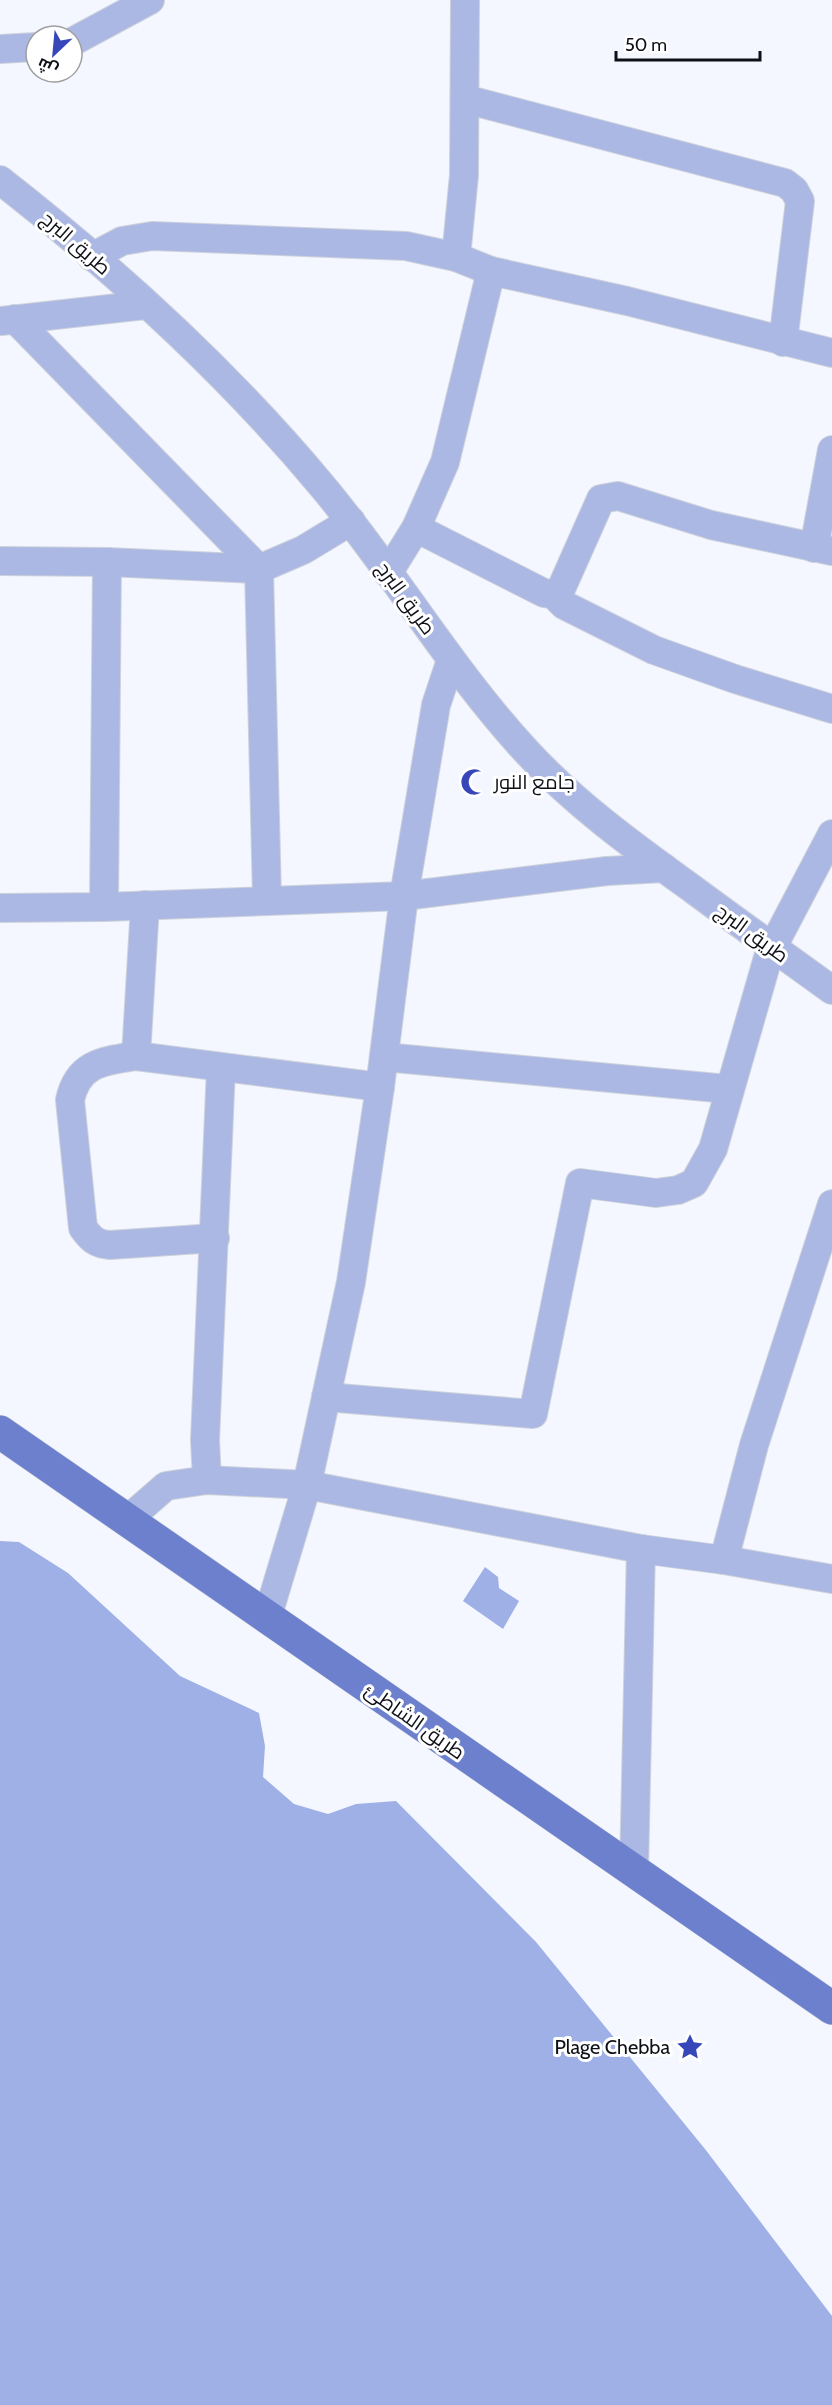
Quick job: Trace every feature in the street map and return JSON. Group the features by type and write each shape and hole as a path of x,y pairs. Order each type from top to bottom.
{"main road":[{"name":"طريق الشاطئ","path":"0,1432 832,2008"}],"street":[{"path":"84,36 150,0"},
{"path":"456,257 464,175 465,0"},
{"path":"0,49 24,48"},
{"path":"465,99 785,183 794,190 800,201 783,342"},
{"name":"طريق البرج","path":"0,180 145,305 204,359 252,409 351,521 450,660 488,708 536,761 589,810 664,868 832,990"},
{"path":"92,257 122,241 153,236 406,246 456,257 491,271 627,301 832,353"},
{"path":"388,573 416,528 445,462 491,271"},
{"path":"8,320 145,305"},
{"path":"8,320 260,569 267,899"},
{"path":"416,528 544,593 553,594 561,590 602,499 610,496 711,525 823,550 832,450"},
{"path":"0,561 107,562 260,569 303,550 351,521"},
{"path":"104,907 107,562"},
{"path":"553,594 564,605 654,650 735,679 832,709"},
{"path":"267,1618 307,1485 351,1282 380,1087 404,896 436,705 450,660"},
{"path":"327,1397 534,1414 580,1183 656,1193 678,1190 694,1183 713,1149 728,1089 772,948 832,834"},
{"path":"0,908 145,906 267,899 404,896 607,871 664,868"},
{"path":"136,1056 145,906"},
{"path":"215,1238 98,1245 83,1228 70,1100 74,1083 81,1072 98,1065 136,1056 380,1087"},
{"path":"384,1057 728,1089"},
{"path":"207,1480 205,1440 221,1068"},
{"path":"724,1560 754,1445 832,1204"},
{"path":"127,1520 166,1486 207,1480 307,1485 641,1549 724,1560 832,1579"},
{"path":"634,1871 641,1549"}],"water":[{"path":"0,1541 19,1542 68,1573 180,1676 259,1713 265,1746 263,1777 294,1804 328,1814 356,1804 396,1801 536,1942 705,2149 832,2316 832,2405 0,2405"},
{"path":"485,1567 498,1577 499,1588 519,1601 503,1629 463,1601"}],"place":[{"name":"جامع النور","path":"474,782"},
{"name":"Plage Chebba","path":"690,2047"}]}
